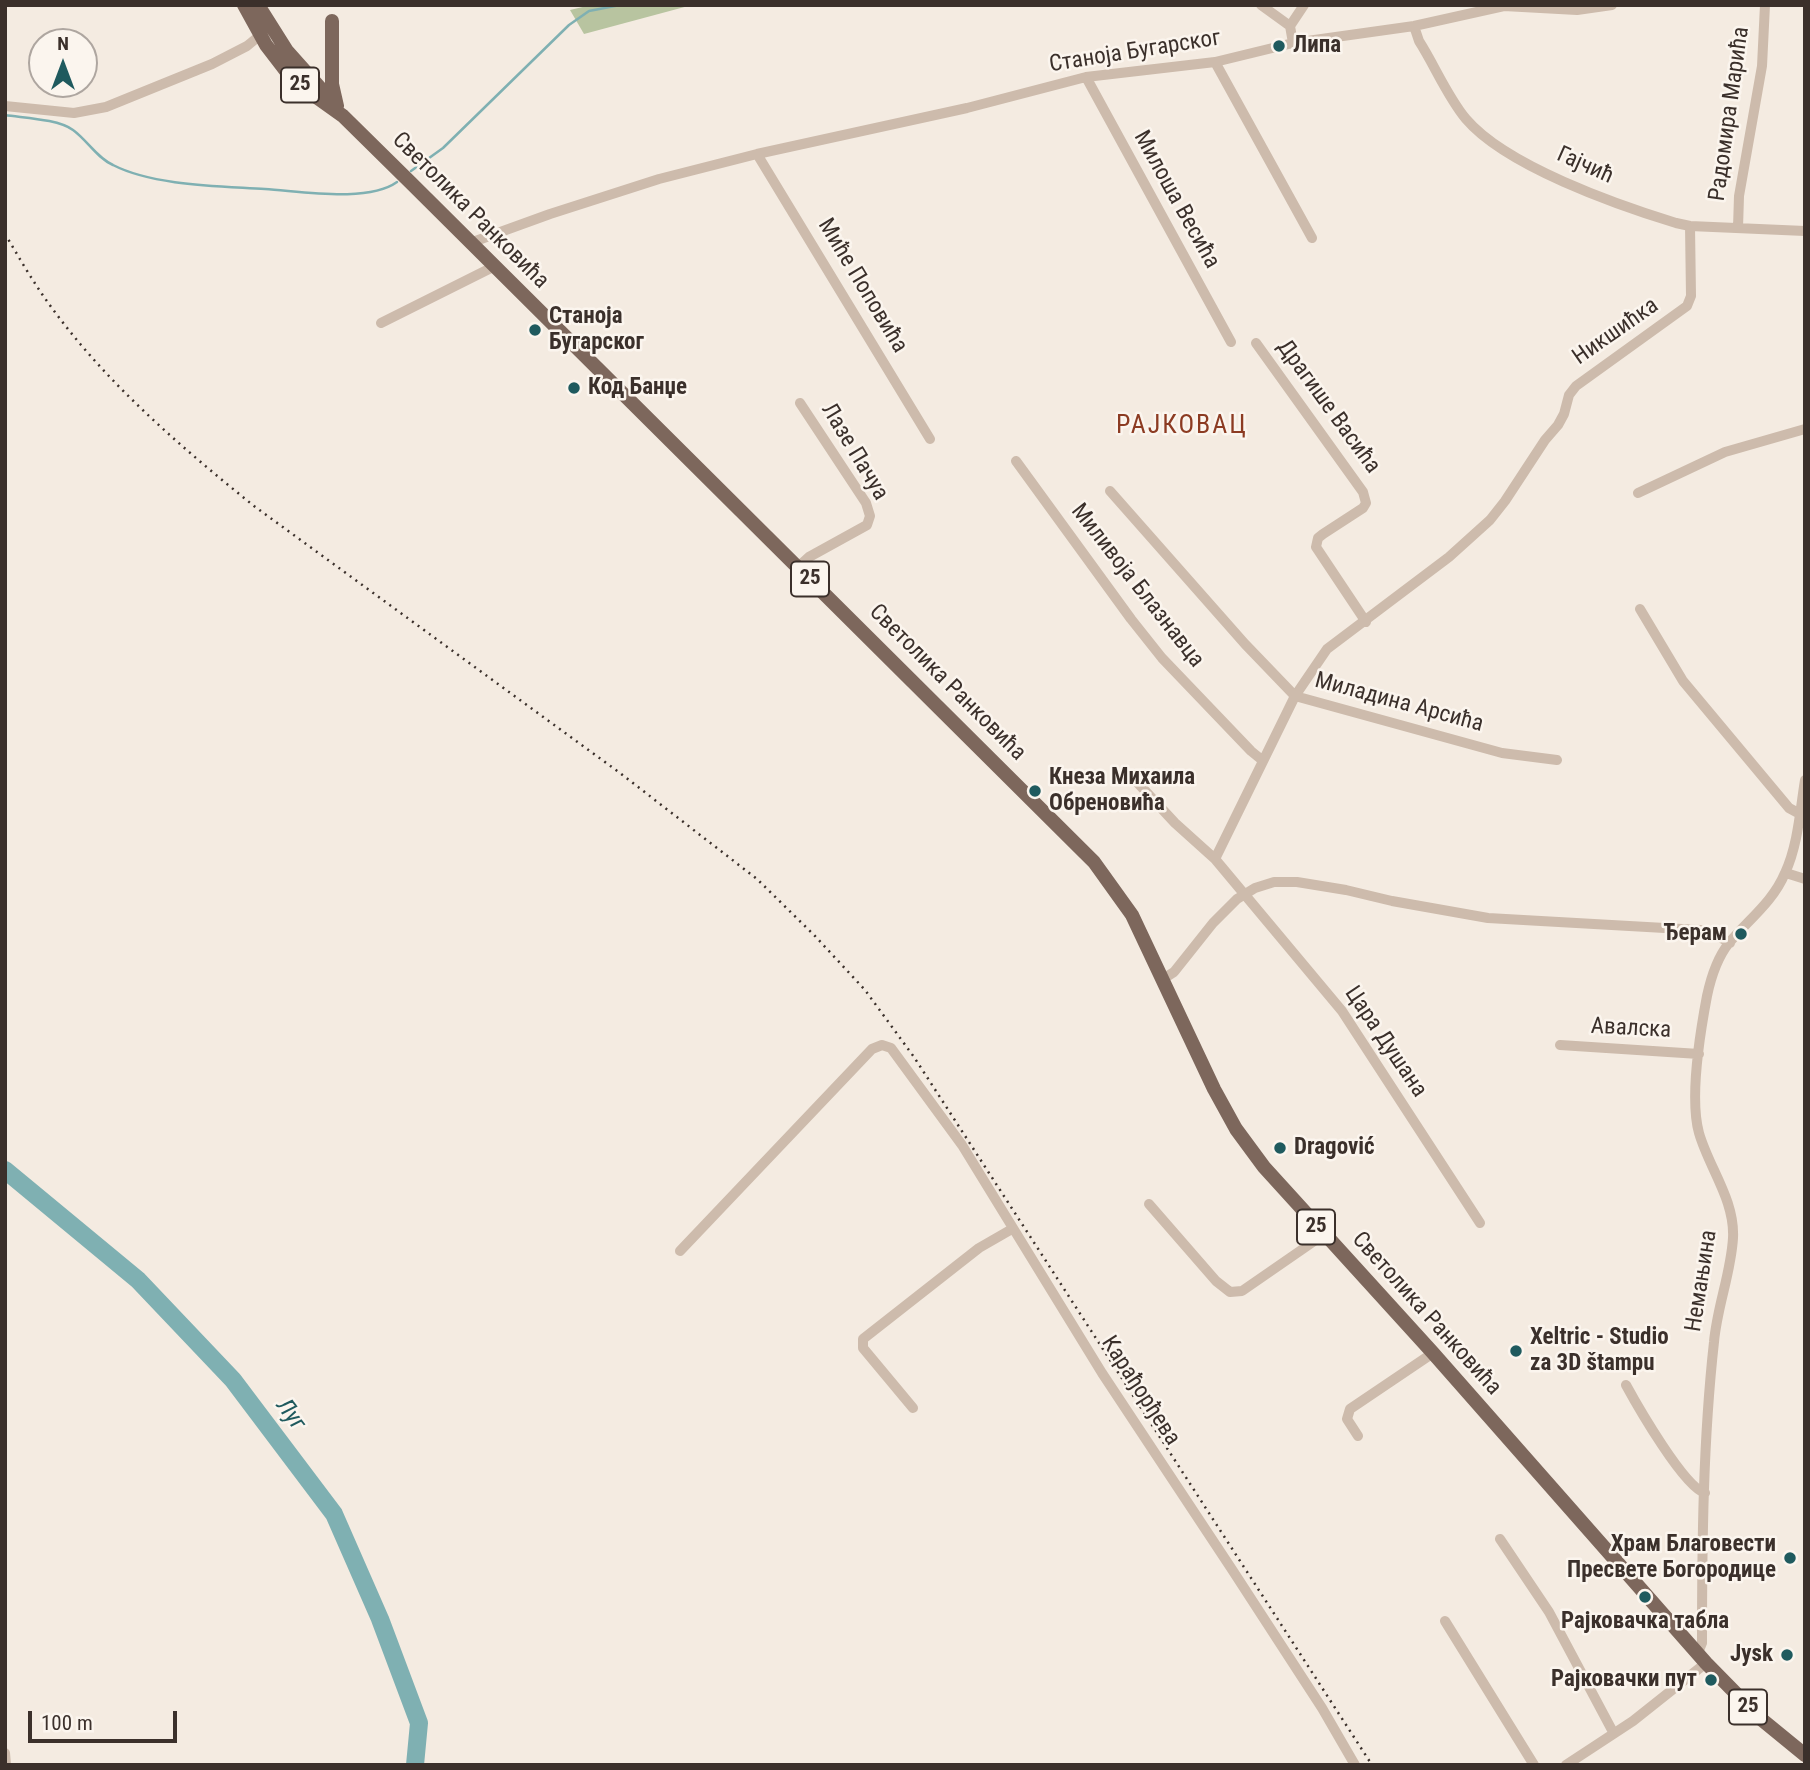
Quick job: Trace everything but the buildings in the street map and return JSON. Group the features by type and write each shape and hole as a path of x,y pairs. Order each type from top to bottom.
{"main road":[{"name":"Светолика Ранковића","path":"244,5 301,86 340,111 493,267 1094,862 1132,915 1202,1066 1236,1129 1264,1167 1433,1353 1702,1658"},
{"name":"Светолика Ранковића","path":"258,5 269,37"},
{"path":"332,20 331,69 340,111"},
{"name":"25","path":"1702,1658 1761,1719 1805,1755"}],"street":[{"path":"1261,5 1290,26"},
{"path":"1293,43 1290,26 1304,5"},
{"name":"Станоја Бугарског","path":"470,243 625,189 757,154 1086,77 1215,62 1293,43 1414,26 1504,6 1577,10 1612,5"},
{"name":"Радомира Марића","path":"1738,229 1739,196 1762,66 1765,5"},
{"name":"Гајчић","path":"1414,26 1419,41 1459,109 1483,135 1581,190 1648,215 1690,226 1805,231"},
{"path":"5,106 74,113 106,107 158,87 269,37"},
{"path":"1215,62 1312,239"},
{"name":"Милоша Весића","path":"1086,77 1231,342"},
{"name":"Миће Поповића","path":"757,154 930,439"},
{"name":"Никшићка","path":"1366,622 1449,557 1490,520 1558,425 1569,395 1576,386 1688,306 1691,296 1690,226"},
{"path":"381,323 493,267"},
{"name":"Драгише Васића","path":"1256,343 1363,492 1366,503 1363,508 1322,534 1316,547 1366,622"},
{"name":"Лазе Пачуа","path":"798,567 826,547 867,526 870,516 866,503 800,403"},
{"path":"1638,493 1725,452 1805,429"},
{"name":"Миливоја Блазнавца","path":"1016,461 1162,658 1262,760"},
{"name":"Миладина Арсића","path":"1110,491 1245,644 1295,696 1502,753 1558,760"},
{"path":"1640,610 1683,681 1789,808 1800,814"},
{"path":"1215,859 1295,696 1327,649 1366,622"},
{"name":"Немањина","path":"1702,1658 1705,1493 1714,1338 1733,1239 1732,1220 1727,1203 1700,1136 1696,1119 1699,1054 1712,976 1730,943 1763,907 1786,873 1805,780"},
{"name":"Цара Душана","path":"1136,781 1175,823 1215,859 1342,1011 1480,1223"},
{"path":"1786,873 1805,879"},
{"path":"1163,979 1174,972 1213,923 1244,894 1255,887 1274,882 1297,882 1488,918 1700,930 1730,943"},
{"name":"Карађорђева","path":"680,1251 872,1049 885,1045 895,1053 939,1111 1133,1422 1322,1708 1355,1765"},
{"name":"Авалска","path":"1560,1045 1699,1054"},
{"path":"1149,1204 1216,1281 1230,1293 1242,1291 1324,1235"},
{"path":"913,1408 863,1348 863,1339 979,1248 1012,1229"},
{"path":"1358,1436 1347,1419 1350,1409 1433,1353"},
{"path":"1626,1385 1662,1443 1694,1487 1705,1493"},
{"path":"1500,1539 1549,1612 1614,1732"},
{"path":"1445,1621 1534,1765"},
{"path":"1566,1765 1633,1721 1702,1658"},
{"path":"5,1753 6,1765"}],"green space":[{"path":"591,5 692,5 584,34 570,10"}],"waterway":[{"path":"411,171 443,148 569,25 589,11 620,5"},
{"path":"5,115 67,126 107,162 129,172 167,181 333,194 369,192 397,182"},
{"name":"Луг","path":"5,1170 138,1280 233,1380 334,1514 380,1619 419,1723 415,1765"}],"railway":[{"path":"5,234 37,287 88,353 140,408 196,458 254,506 620,773 757,879 865,990 914,1057 1372,1765"}],"place":[{"name":"Липа","path":"1279,46"},
{"name":"Станоја Бугарског","path":"535,330"},
{"name":"Код Банџе","path":"574,388"},
{"name":"Кнеза Михаила Обреновића","path":"1035,791"},
{"name":"Ђерам","path":"1741,934"},
{"name":"Dragović","path":"1280,1148"},
{"name":"Xeltric - Studio za 3D štampu","path":"1516,1351"},
{"name":"Храм Благовести Пресвете Богородице","path":"1790,1558"},
{"name":"Рајковачка табла","path":"1645,1597"},
{"name":"Jysk","path":"1787,1655"},
{"name":"Рајковачки пут","path":"1711,1680"}],"district":[{"name":"РАЈКОВАЦ","path":"1182,426"}]}
